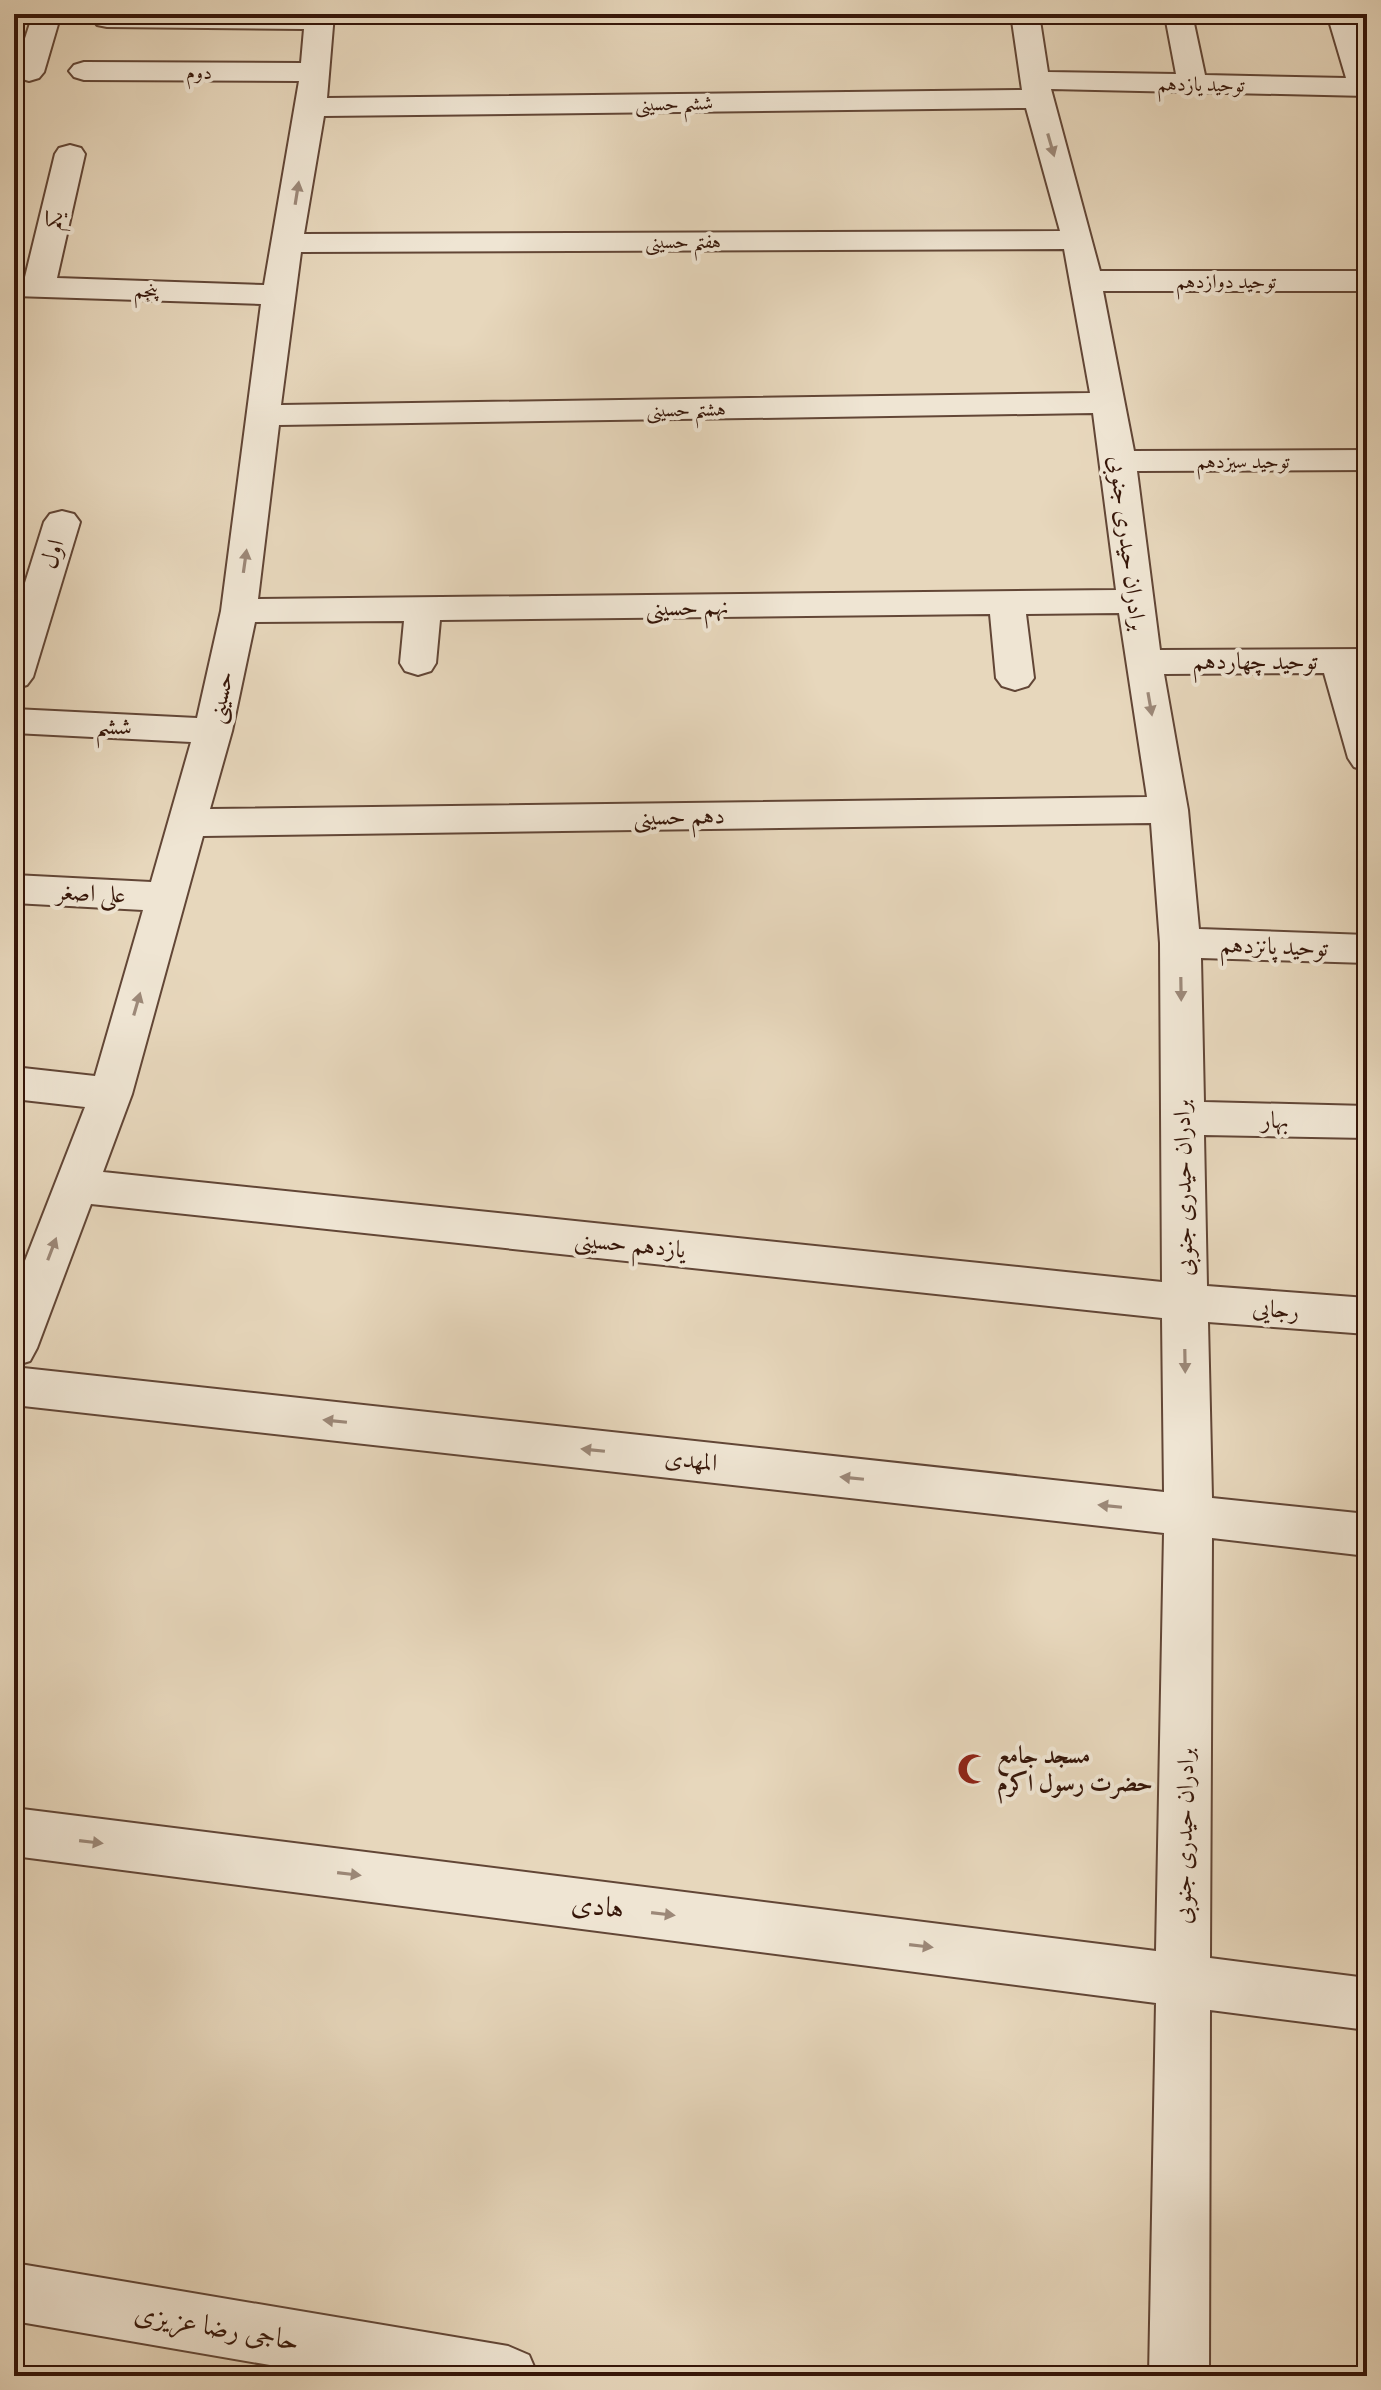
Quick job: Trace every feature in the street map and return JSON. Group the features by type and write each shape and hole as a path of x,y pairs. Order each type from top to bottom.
{"street":[{"path":"29,72 47,14"},
{"name":"برادران حیدری جنوبی","path":"1025,14 1036,90 1078,240 1119,461 1143,662 1169,810 1180,943 1188,1515 1179,2376"},
{"path":"1341,14 1365,87"},
{"path":"1179,16 1192,84"},
{"name":"حسینی","path":"14,1348 111,1094 213,731 239,611 278,295 313,90 320,18 107,19"},
{"name":"دوم","path":"84,71 313,90"},
{"name":"توحید یازدهم","path":"1036,90 1192,84 1365,87"},
{"name":"ششم حسینی","path":"313,90 1036,90"},
{"name":"یکم","path":"26,286 70,154"},
{"name":"هفتم حسینی","path":"289,243 1078,240"},
{"name":"توحید دوازدهم","path":"1085,281 1367,281"},
{"name":"پنجم","path":"26,286 278,295"},
{"name":"هشتم حسینی","path":"264,415 1108,403"},
{"name":"توحید سیزدهم","path":"1119,461 1367,460"},
{"name":"اول","path":"14,677 62,522"},
{"name":"نهم حسینی","path":"239,611 1135,601"},
{"path":"1007,603 1015,678"},
{"path":"418,663 423,611"},
{"path":"1353,661 1367,758"},
{"name":"توحید چهاردهم","path":"1143,662 1353,661"},
{"name":"ششم","path":"14,721 213,731"},
{"name":"دهم حسینی","path":"189,823 1169,810"},
{"name":"علی اصغر","path":"14,889 168,897"},
{"name":"توحید پانزدهم","path":"1180,943 1367,949"},
{"path":"14,1083 111,1094"},
{"name":"بهار","path":"1182,1118 1367,1122"},
{"name":"یازدهم حسینی","path":"75,1186 1184,1302"},
{"name":"رجایی","path":"1184,1302 1367,1316"},
{"name":"المهدی","path":"14,1386 1367,1535"},
{"name":"هادی","path":"14,1832 1367,2004"},
{"name":"حاجی رضا عزیزی","path":"20,2293 508,2376"}],"place":[{"name":"مسجد جامع حضرت رسول اکرم","path":"973,1769"}]}
